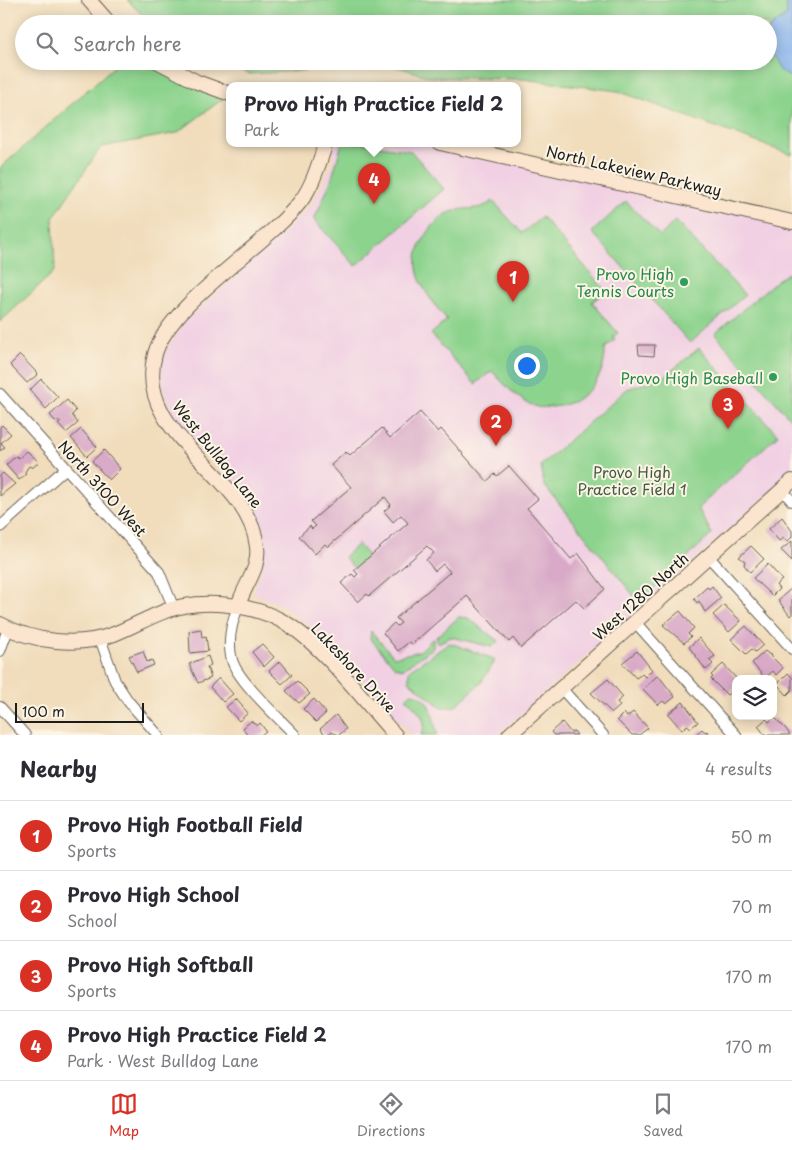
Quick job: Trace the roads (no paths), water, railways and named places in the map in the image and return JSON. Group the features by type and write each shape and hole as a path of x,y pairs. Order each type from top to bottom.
{"street":[{"path":"89,0 102,15"},
{"path":"174,70 197,82 226,93"},
{"name":"West Bulldog Lane","path":"238,607 255,568 258,548 253,525 240,503 169,424 157,403 152,383 155,354 167,330 182,311 286,220 302,200 313,178 325,147"},
{"name":"North Lakeview Parkway","path":"458,147 792,222"},
{"name":"North 3100 West","path":"0,394 159,572 174,609"},
{"path":"0,527 65,469"},
{"path":"787,485 792,501"},
{"name":"West 1280 North","path":"509,735 787,485"},
{"path":"708,556 792,649"},
{"name":"Lakeshore Drive","path":"4,626 28,637 68,641 111,635 185,606 223,604 260,612 283,621 306,637 395,735"},
{"path":"238,607 233,620 230,642 232,662 243,679 294,735"},
{"path":"636,622 736,735"},
{"path":"0,651 4,626"},
{"path":"100,638 115,681 128,701 158,735"},
{"path":"561,688 603,735"},
{"path":"0,707 25,735"}],"water":[{"path":"786,0 792,0 792,78 779,70 777,67 777,22 787,15"}],"place":[{"name":"Provo High Practice Field 2","path":"374,204"},
{"name":"Provo High Tennis Courts","path":"684,282"},
{"name":"Provo High Football Field","path":"513,302"},
{"name":"Provo High Baseball","path":"773,377"},
{"name":"Provo High Softball","path":"728,429"},
{"name":"Provo High School","path":"496,446"}],"park label":[{"name":"Provo High Practice Field 1","path":"632,480"}]}
